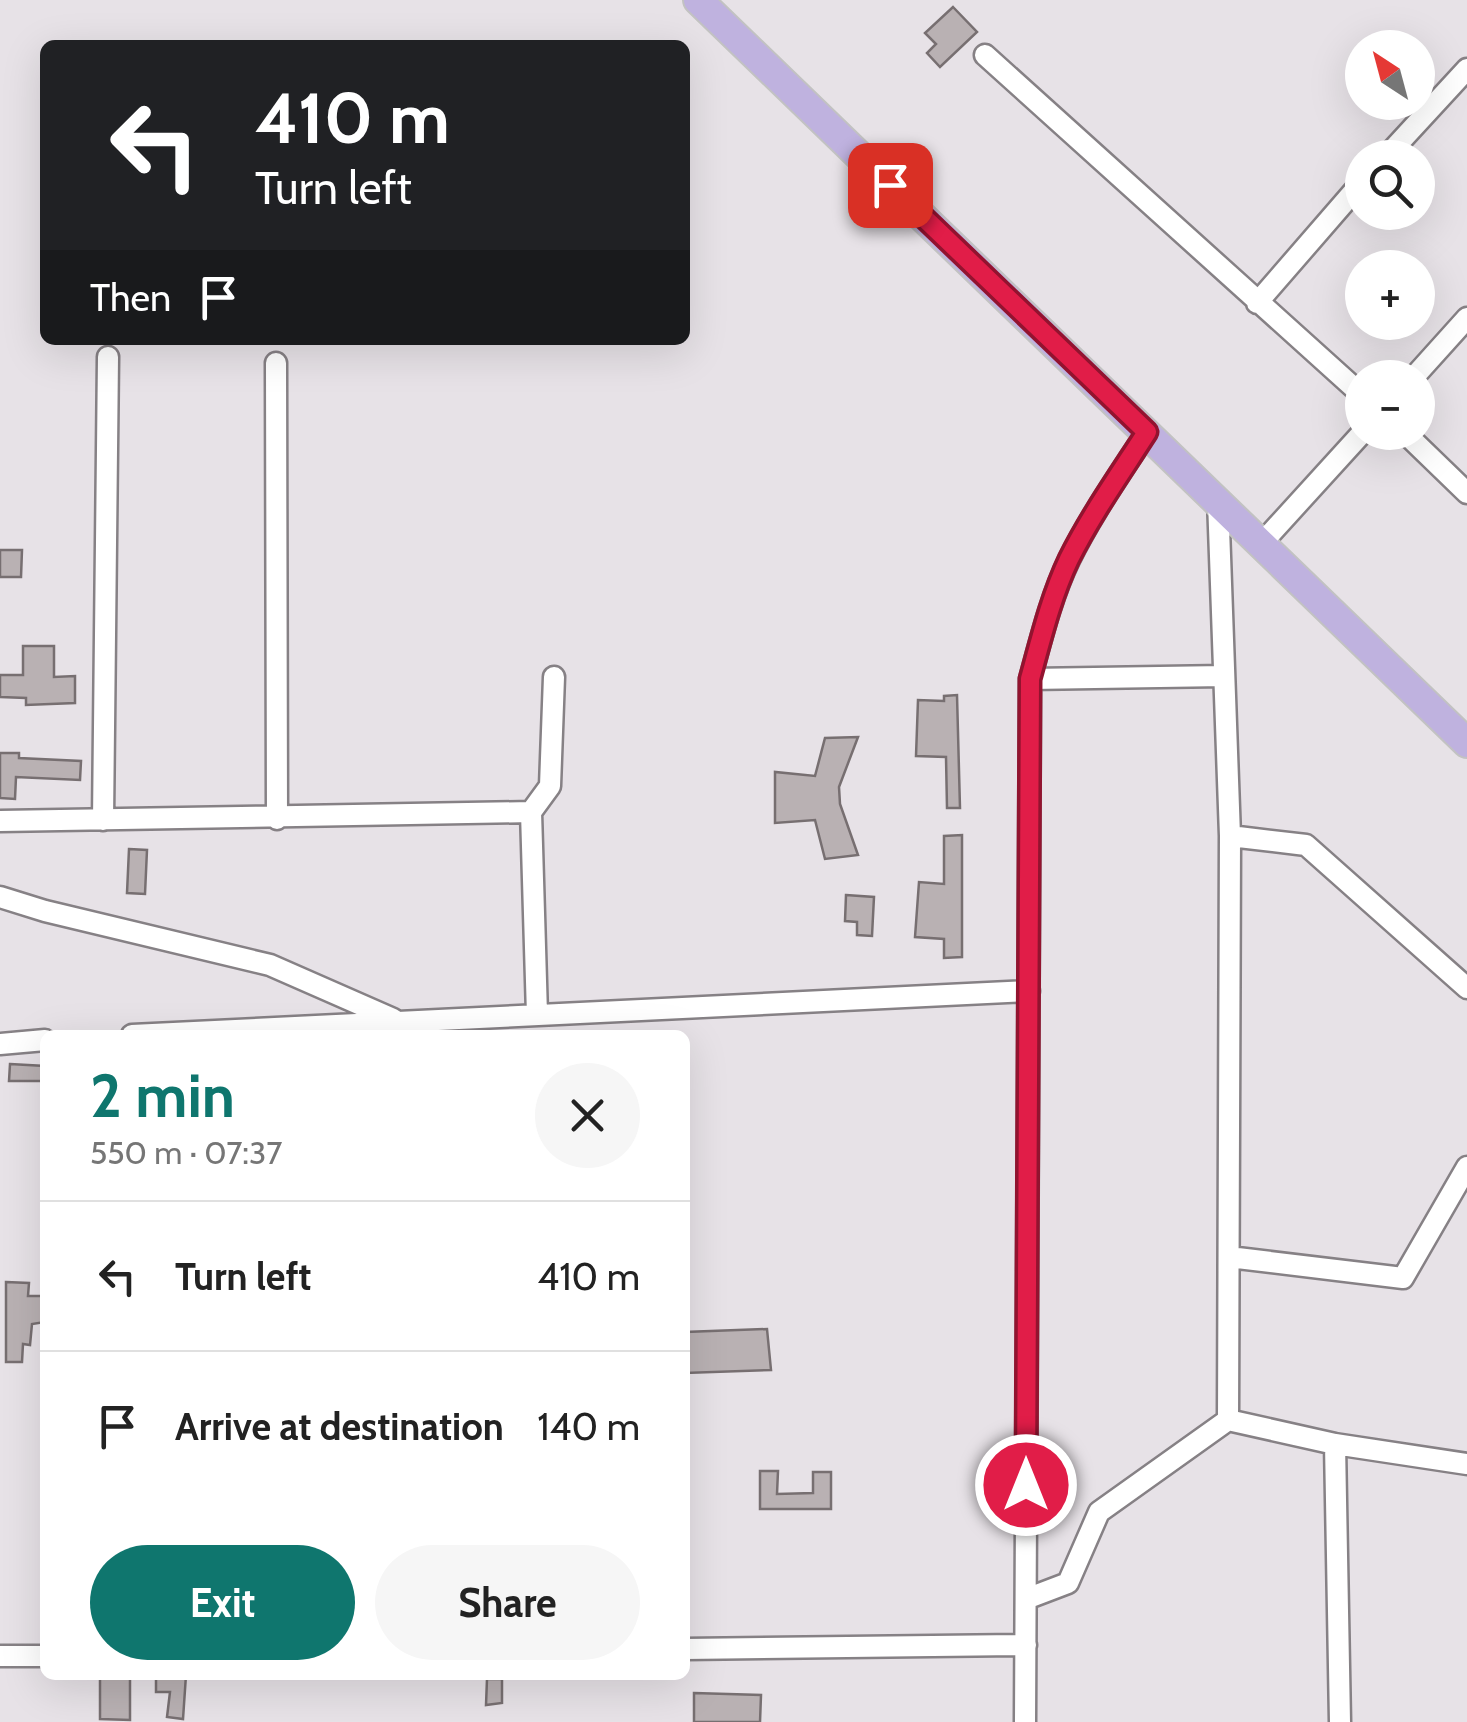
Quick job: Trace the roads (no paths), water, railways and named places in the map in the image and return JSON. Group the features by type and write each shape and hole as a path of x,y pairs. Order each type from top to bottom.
{"main road":[{"path":"698,0 1467,743"}],"street":[{"path":"984,55 1345,380"},
{"path":"1402,140 1467,69"},
{"path":"1257,303 1345,202"},
{"path":"1429,360 1467,318"},
{"path":"104,820 108,357"},
{"path":"276,363 277,819"},
{"path":"1025,1722 1030,679 1052,601 1068,562 1147,432"},
{"path":"1260,544 1347,450"},
{"path":"1423,450 1467,493"},
{"path":"1218,500 1230,836 1228,1420"},
{"path":"1030,679 1224,676"},
{"path":"537,1015 531,812 550,786 554,677"},
{"path":"0,821 531,812"},
{"path":"1230,836 1306,846 1467,988"},
{"path":"0,897 45,912 270,965 398,1022"},
{"path":"234,1030 1029,991"},
{"path":"0,1044 40,1040"},
{"path":"1230,1258 1403,1278 1467,1167"},
{"path":"1026,1599 1068,1583 1100,1512 1228,1420 1334,1444 1467,1464"},
{"path":"1334,1444 1340,1722"},
{"path":"690,1649 1026,1645"},
{"path":"0,1656 40,1656"}]}
